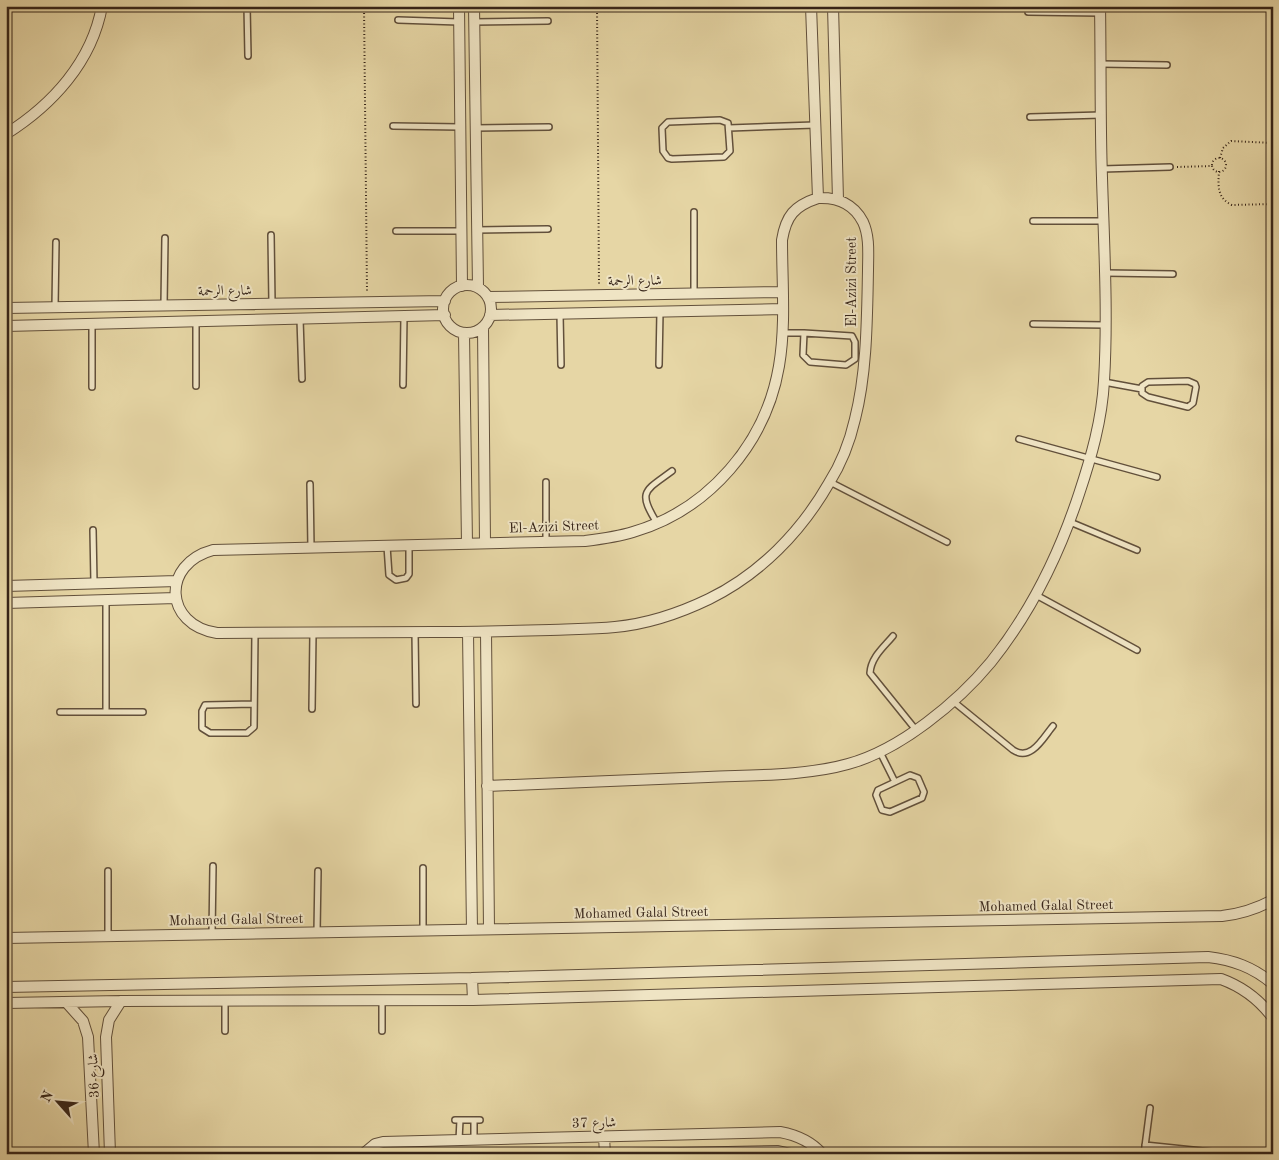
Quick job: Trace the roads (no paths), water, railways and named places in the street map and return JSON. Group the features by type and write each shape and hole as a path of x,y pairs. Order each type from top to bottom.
{"street":[{"path":"6,134 26,122 44,107 64,85 85,53 95,32 102,6"},
{"path":"459,6 462,286"},
{"path":"474,6 478,288"},
{"path":"811,6 818,198"},
{"path":"833,6 838,200"},
{"path":"487,786 797,773 848,764 880,752 916,730 954,702 980,675 1008,640 1053,563 1070,522 1091,458 1104,382 1104,221 1100,9"},
{"name":"El-Azizi Street","path":"818,198 838,200 849,205 858,213 868,236 868,284 864,352 855,419 845,451 830,482 812,510 791,537 767,560 740,581 711,598 688,608 648,621 615,627 486,632 217,633 206,631 186,619 176,598 177,581 182,569 190,560 200,553 213,550 585,541 634,532 680,512 701,498 720,481 736,462 751,442 763,420 772,396 779,366 783,333 782,240 785,226 792,213 804,203 818,198"},
{"path":"470,285 478,288 488,297 491,309 490,315 482,327 477,331 464,332 452,327 445,315 445,301 455,289 462,286 470,285"},
{"name":"شارع الرحمة","path":"488,297 782,292"},
{"name":"شارع الرحمة","path":"8,308 445,301"},
{"path":"490,315 782,309"},
{"path":"6,326 445,315"},
{"path":"482,327 485,543"},
{"path":"464,332 467,544"},
{"path":"6,586 177,581"},
{"path":"6,603 176,598"},
{"path":"468,632 472,930"},
{"path":"486,632 489,929"},
{"name":"Mohamed Galal Street","path":"6,938 1222,916 1240,914 1258,908 1273,900"},
{"path":"6,987 472,978 1208,957 1244,965 1273,984"},
{"path":"472,978 472,1000"},
{"path":"6,1003 225,1000 472,1000 1221,979 1250,994 1267,1009 1273,1018"},
{"name":"شارع 36","path":"110,1154 106,1038 109,1020 121,1001"},
{"name":"شارع 36","path":"66,1002 83,1021 88,1038 94,1154"},
{"name":"شارع 37","path":"363,1154 375,1144 383,1142 780,1132 800,1138 822,1154"},
{"path":"604,1137 605,1154"},
{"path":"631,1154 778,1151 791,1154"}],"lane":[{"path":"247,6 248,56"},
{"path":"1028,12 1100,9"},
{"path":"398,20 459,22"},
{"path":"474,22 548,21"},
{"path":"1101,64 1167,64"},
{"path":"1030,117 1101,115"},
{"path":"720,120 728,123 729,128 730,151 724,157 672,159 668,158 662,151 662,128 668,122 720,120"},
{"path":"729,128 815,125"},
{"path":"393,126 460,127"},
{"path":"476,128 549,127"},
{"path":"1102,169 1170,167"},
{"path":"694,212 694,293"},
{"path":"1033,221 1104,221"},
{"path":"478,230 548,229"},
{"path":"396,231 461,231"},
{"path":"271,235 272,304"},
{"path":"164,306 165,238"},
{"path":"55,308 56,242"},
{"path":"1104,273 1173,274"},
{"path":"6,297 8,308"},
{"path":"660,312 660,365"},
{"path":"560,314 561,365"},
{"path":"403,385 404,316"},
{"path":"300,319 302,380"},
{"path":"196,322 196,386"},
{"path":"92,324 92,387"},
{"path":"1033,324 1105,325"},
{"path":"783,333 804,333 852,336 855,342 855,359 846,364 807,360 803,355 804,333"},
{"path":"1151,381 1188,381 1195,384 1196,387 1193,403 1188,407 1148,398 1144,396 1142,389 1145,383 1151,381"},
{"path":"1104,382 1142,389"},
{"path":"1019,439 1157,478"},
{"path":"658,523 648,508 645,495 648,489 672,471"},
{"path":"546,482 546,542"},
{"path":"830,482 946,542"},
{"path":"310,484 311,547"},
{"path":"1070,522 1137,550"},
{"path":"93,530 94,583"},
{"path":"387,546 389,575 396,580 406,578 409,574 409,545"},
{"path":"1036,595 1137,650"},
{"path":"106,600 106,712"},
{"path":"254,704 205,704 202,711 202,728 210,733 250,732 254,727 255,632"},
{"path":"312,709 313,632"},
{"path":"415,632 416,704"},
{"path":"893,636 874,658 870,673 916,730"},
{"path":"954,702 1013,750 1021,754 1026,754 1033,750 1053,726"},
{"path":"60,712 144,712"},
{"path":"6,786 8,780 7,732"},
{"path":"880,752 895,782"},
{"path":"910,775 916,776 924,795 920,800 890,812 884,812 876,792 880,788 895,782 910,775"},
{"path":"212,934 213,866"},
{"path":"423,868 423,930"},
{"path":"108,871 108,936"},
{"path":"317,932 318,871"},
{"path":"225,1000 226,1031"},
{"path":"382,1000 382,1031"},
{"path":"1144,1154 1150,1108"},
{"path":"459,1140 457,1120 477,1120 474,1140"},
{"path":"1145,1145 1231,1154"},
{"path":"131,1154 154,1152"},
{"path":"88,1154 94,1154"}]}
